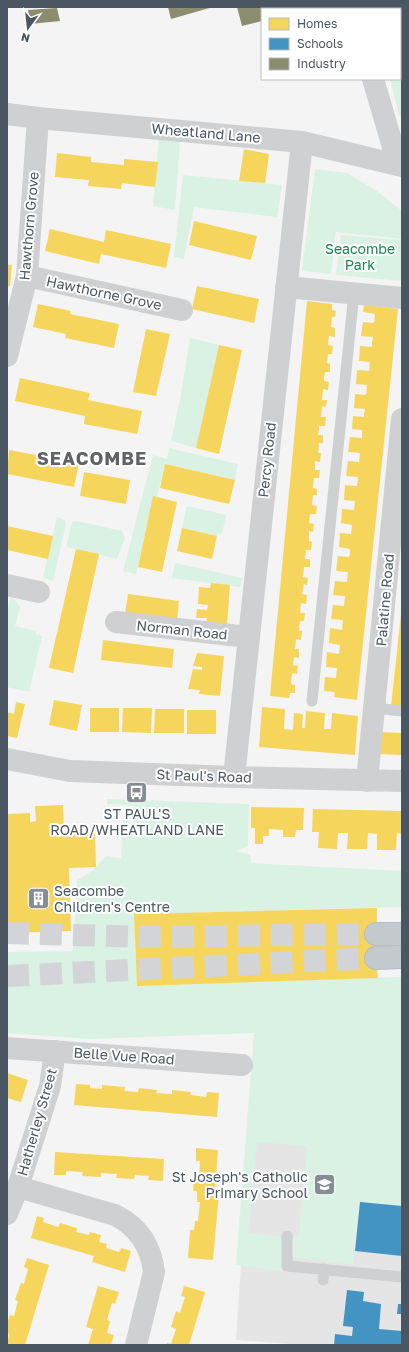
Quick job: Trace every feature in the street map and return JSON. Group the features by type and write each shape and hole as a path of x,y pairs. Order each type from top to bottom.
{"highway":[{"path":"376,934 402,934"},
{"path":"376,958 402,957"}],"main road":[{"path":"373,80 393,147 402,161"}],"street":[{"name":"Wheatland Lane","path":"7,114 302,142 402,166"},
{"name":"Hawthorn Grove","path":"7,356 27,276 38,118"},
{"name":"Percy Road","path":"234,777 302,142"},
{"name":"Hawthorne Grove","path":"27,276 182,310"},
{"path":"286,287 402,298"},
{"name":"Palatine Road","path":"367,781 402,419"},
{"path":"7,585 39,592"},
{"name":"Norman Road","path":"116,622 248,637"},
{"name":"St Paul's Road","path":"7,760 70,771 402,781"},
{"name":"Belle Vue Road","path":"7,1048 242,1065"},
{"name":"Hatherley Street","path":"7,1214 18,1187 50,1086 55,1051"},
{"path":"18,1187 115,1215 126,1220 144,1238 153,1261 154,1272 136,1345"}],"lane":[{"path":"312,701 354,293"},
{"path":"374,708 402,711"},
{"path":"287,1236 287,1266 324,1275 402,1277"}],"shaded area":[{"name":"St Joseph's Catholic Primary School","path":"402,1016 402,1345 306,1345 236,1340 257,1030"}],"green space":[{"path":"402,59 402,118 399,115 390,80 401,80"},
{"path":"159,140 180,141 175,210 153,206"},
{"path":"315,169 347,173 377,191 402,211 402,239 336,232 331,274 302,271"},
{"path":"183,175 282,185 277,217 194,207 184,259 174,257"},
{"name":"Seacombe Park","path":"341,235 402,240 402,281 336,275"},
{"path":"190,338 219,345 196,448 171,441 180,399"},
{"path":"169,448 238,464 235,480 165,464 157,497 153,497 136,574 123,571 153,455 167,459"},
{"path":"187,506 226,515 222,534 218,533 217,536 182,528"},
{"path":"57,517 65,520 66,524 53,581 43,578"},
{"path":"77,521 122,531 125,538 117,559 66,547 72,522"},
{"path":"175,563 243,578 240,587 172,578"},
{"path":"11,595 20,607 15,626 36,631 36,634 42,636 29,692 7,687 7,614"},
{"path":"107,799 249,804 248,846 236,851 250,855 251,863 402,871 402,907 134,914 137,985 402,977 402,1206 360,1202 353,1265 288,1257 290,1237 299,1237 307,1146 257,1142 248,1233 284,1237 281,1271 236,1265 254,1033 90,1039 7,1033 7,952 73,951 77,880 92,871 106,856 121,858 123,820 129,821 129,827 134,827 135,806 107,804"}],"building: Homes":[{"path":"244,149 269,154 265,183 239,181"},
{"path":"57,153 91,157 91,162 124,165 124,159 158,162 155,187 122,183 121,189 88,186 89,180 55,177"},
{"path":"194,221 257,236 251,260 189,245"},
{"path":"50,229 104,242 106,230 171,244 166,268 101,254 99,264 45,251"},
{"path":"7,265 12,265 10,286 7,286"},
{"path":"197,286 259,299 254,323 192,309"},
{"path":"307,301 332,304 332,310 336,311 335,317 332,317 331,327 335,328 335,337 329,336 328,345 333,346 332,354 328,354 327,363 330,364 330,372 325,372 324,376 324,381 329,382 328,390 323,389 322,400 327,400 326,407 322,406 321,417 326,417 325,426 319,426 318,435 323,435 323,443 319,443 318,453 321,453 320,462 315,461 315,470 320,470 319,478 314,478 313,488 317,489 317,495 313,495 312,505 317,506 316,514 310,514 309,523 314,524 313,532 309,531 309,541 312,542 311,550 306,550 305,559 310,559 310,567 304,567 303,577 308,578 307,585 304,584 302,594 307,595 306,604 301,603 300,613 305,613 304,621 300,621 299,631 302,631 301,640 296,639 295,649 299,649 299,658 294,657 293,665 298,666 297,674 292,673 291,684 295,685 295,693 290,693 289,698 270,696"},
{"path":"38,304 71,311 70,314 119,324 114,348 65,338 66,334 33,327"},
{"path":"364,305 398,309 357,700 334,697 335,692 324,691 325,677 336,678 337,668 326,667 327,652 339,654 340,645 329,643 330,628 342,630 343,620 331,619 333,605 344,606 345,596 333,595 335,581 347,582 348,572 336,571 338,556 349,557 350,554 350,549 339,547 340,533 351,534 352,525 341,523 342,509 354,510 355,501 344,500 345,485 357,486 358,477 346,476 348,461 359,462 360,453 348,452 350,437 362,438 362,430 352,429 353,416 364,417 365,409 354,408 355,394 366,395 367,385 356,384 357,370 369,371 370,362 359,361 360,346 372,347 373,337 361,336 363,322 374,323 375,314 363,312"},
{"path":"146,329 170,334 156,396 133,392"},
{"path":"219,345 242,350 219,454 196,448"},
{"path":"20,378 90,393 88,400 142,411 137,434 84,424 85,416 15,401"},
{"path":"9,450 79,463 74,487 7,474"},
{"path":"165,464 235,480 229,504 160,488"},
{"path":"84,472 130,480 126,504 80,496"},
{"path":"153,496 177,502 162,572 138,567"},
{"path":"7,526 53,536 48,559 7,550"},
{"path":"182,528 217,536 212,559 177,551"},
{"path":"76,549 99,554 73,673 49,668"},
{"path":"211,583 230,585 227,625 206,623 207,618 196,618 197,609 207,610 208,605 198,604 199,587 210,588"},
{"path":"128,594 179,601 177,620 125,614"},
{"path":"402,614 402,709 391,707"},
{"path":"103,640 174,649 172,668 101,660"},
{"path":"197,653 224,656 220,696 199,694 200,690 188,689 193,669 202,670 202,667 193,666"},
{"path":"54,700 82,705 77,731 49,725"},
{"path":"16,702 25,704 17,738 7,736 7,712 14,714"},
{"path":"262,707 285,709 284,729 293,730 294,713 303,714 302,728 305,728 306,711 325,713 324,729 331,729 332,713 358,716 355,755 259,747"},
{"path":"90,708 119,708 119,732 90,732"},
{"path":"123,708 152,708 151,733 122,732"},
{"path":"155,709 184,709 184,733 154,733"},
{"path":"187,710 216,710 216,734 187,734"},
{"path":"380,732 402,733 402,755 379,754"},
{"name":"Seacombe Children's Centre","path":"63,805 64,832 95,831 96,867 69,868 71,931 7,933 7,814 30,813 30,822 36,821 35,806"},
{"path":"251,807 304,808 303,830 296,830 295,837 283,837 283,830 269,829 269,836 263,836 263,844 255,844 255,828 251,828"},
{"path":"313,809 402,811 402,834 397,833 396,850 377,850 377,834 368,833 367,849 347,849 348,833 338,833 337,849 318,848 319,832 312,832"},
{"path":"377,908 376,958 378,978 137,986 134,914"},
{"path":"7,1073 28,1080 21,1102 7,1098"},
{"path":"76,1084 90,1085 90,1088 102,1089 102,1085 125,1087 124,1091 138,1092 139,1088 157,1090 156,1093 172,1094 172,1090 191,1092 190,1095 206,1097 207,1092 219,1093 217,1117 74,1105"},
{"path":"196,1148 218,1150 215,1193 219,1193 213,1260 188,1258 190,1230 194,1230 195,1221 198,1221 200,1202 197,1202 197,1191 193,1191 194,1179 199,1179 200,1161 196,1161"},
{"path":"55,1152 164,1159 163,1181 148,1180 149,1176 135,1175 134,1179 116,1178 117,1174 101,1173 101,1177 82,1176 83,1172 66,1171 66,1175 54,1175"},
{"path":"37,1216 44,1218 43,1222 58,1227 60,1223 77,1228 76,1232 89,1235 90,1232 101,1235 99,1242 107,1244 106,1248 119,1252 121,1248 131,1251 125,1272 92,1262 94,1256 31,1238"},
{"path":"27,1258 49,1265 25,1345 7,1345 9,1334 7,1333 7,1324 10,1315 14,1316 18,1301 15,1300 21,1283 24,1284 28,1269 24,1267"},
{"path":"98,1286 119,1292 115,1304 112,1303 107,1320 110,1321 107,1333 114,1335 111,1345 88,1345 93,1329 86,1327"},
{"path":"184,1286 205,1292 189,1345 167,1345 167,1343 171,1344 176,1329 171,1327 176,1311 180,1313 185,1297 181,1296"}],"building: Schools":[{"path":"360,1202 402,1206 402,1256 355,1251"},
{"path":"347,1290 364,1292 363,1301 381,1304 379,1329 402,1331 402,1345 334,1345 335,1334 352,1336 353,1327 343,1326"},
{"path":"398,1304 402,1304 402,1314 397,1314"}],"building: Industry":[{"path":"168,7 213,7 171,19"},
{"path":"237,7 313,7 261,8 261,21 242,26"},
{"path":"57,8 60,21 30,24 28,10"}],"tunnel":[{"path":"7,933 145,937 376,934"},
{"path":"7,976 376,958"}],"place":[{"name":"ST PAUL'S ROAD/WHEATLAND LANE","path":"137,792"},
{"name":"Seacombe Children's Centre","path":"38,899"},
{"name":"St Joseph's Catholic Primary School","path":"324,1185"}],"district":[{"name":"SEACOMBE","path":"92,459"}]}
